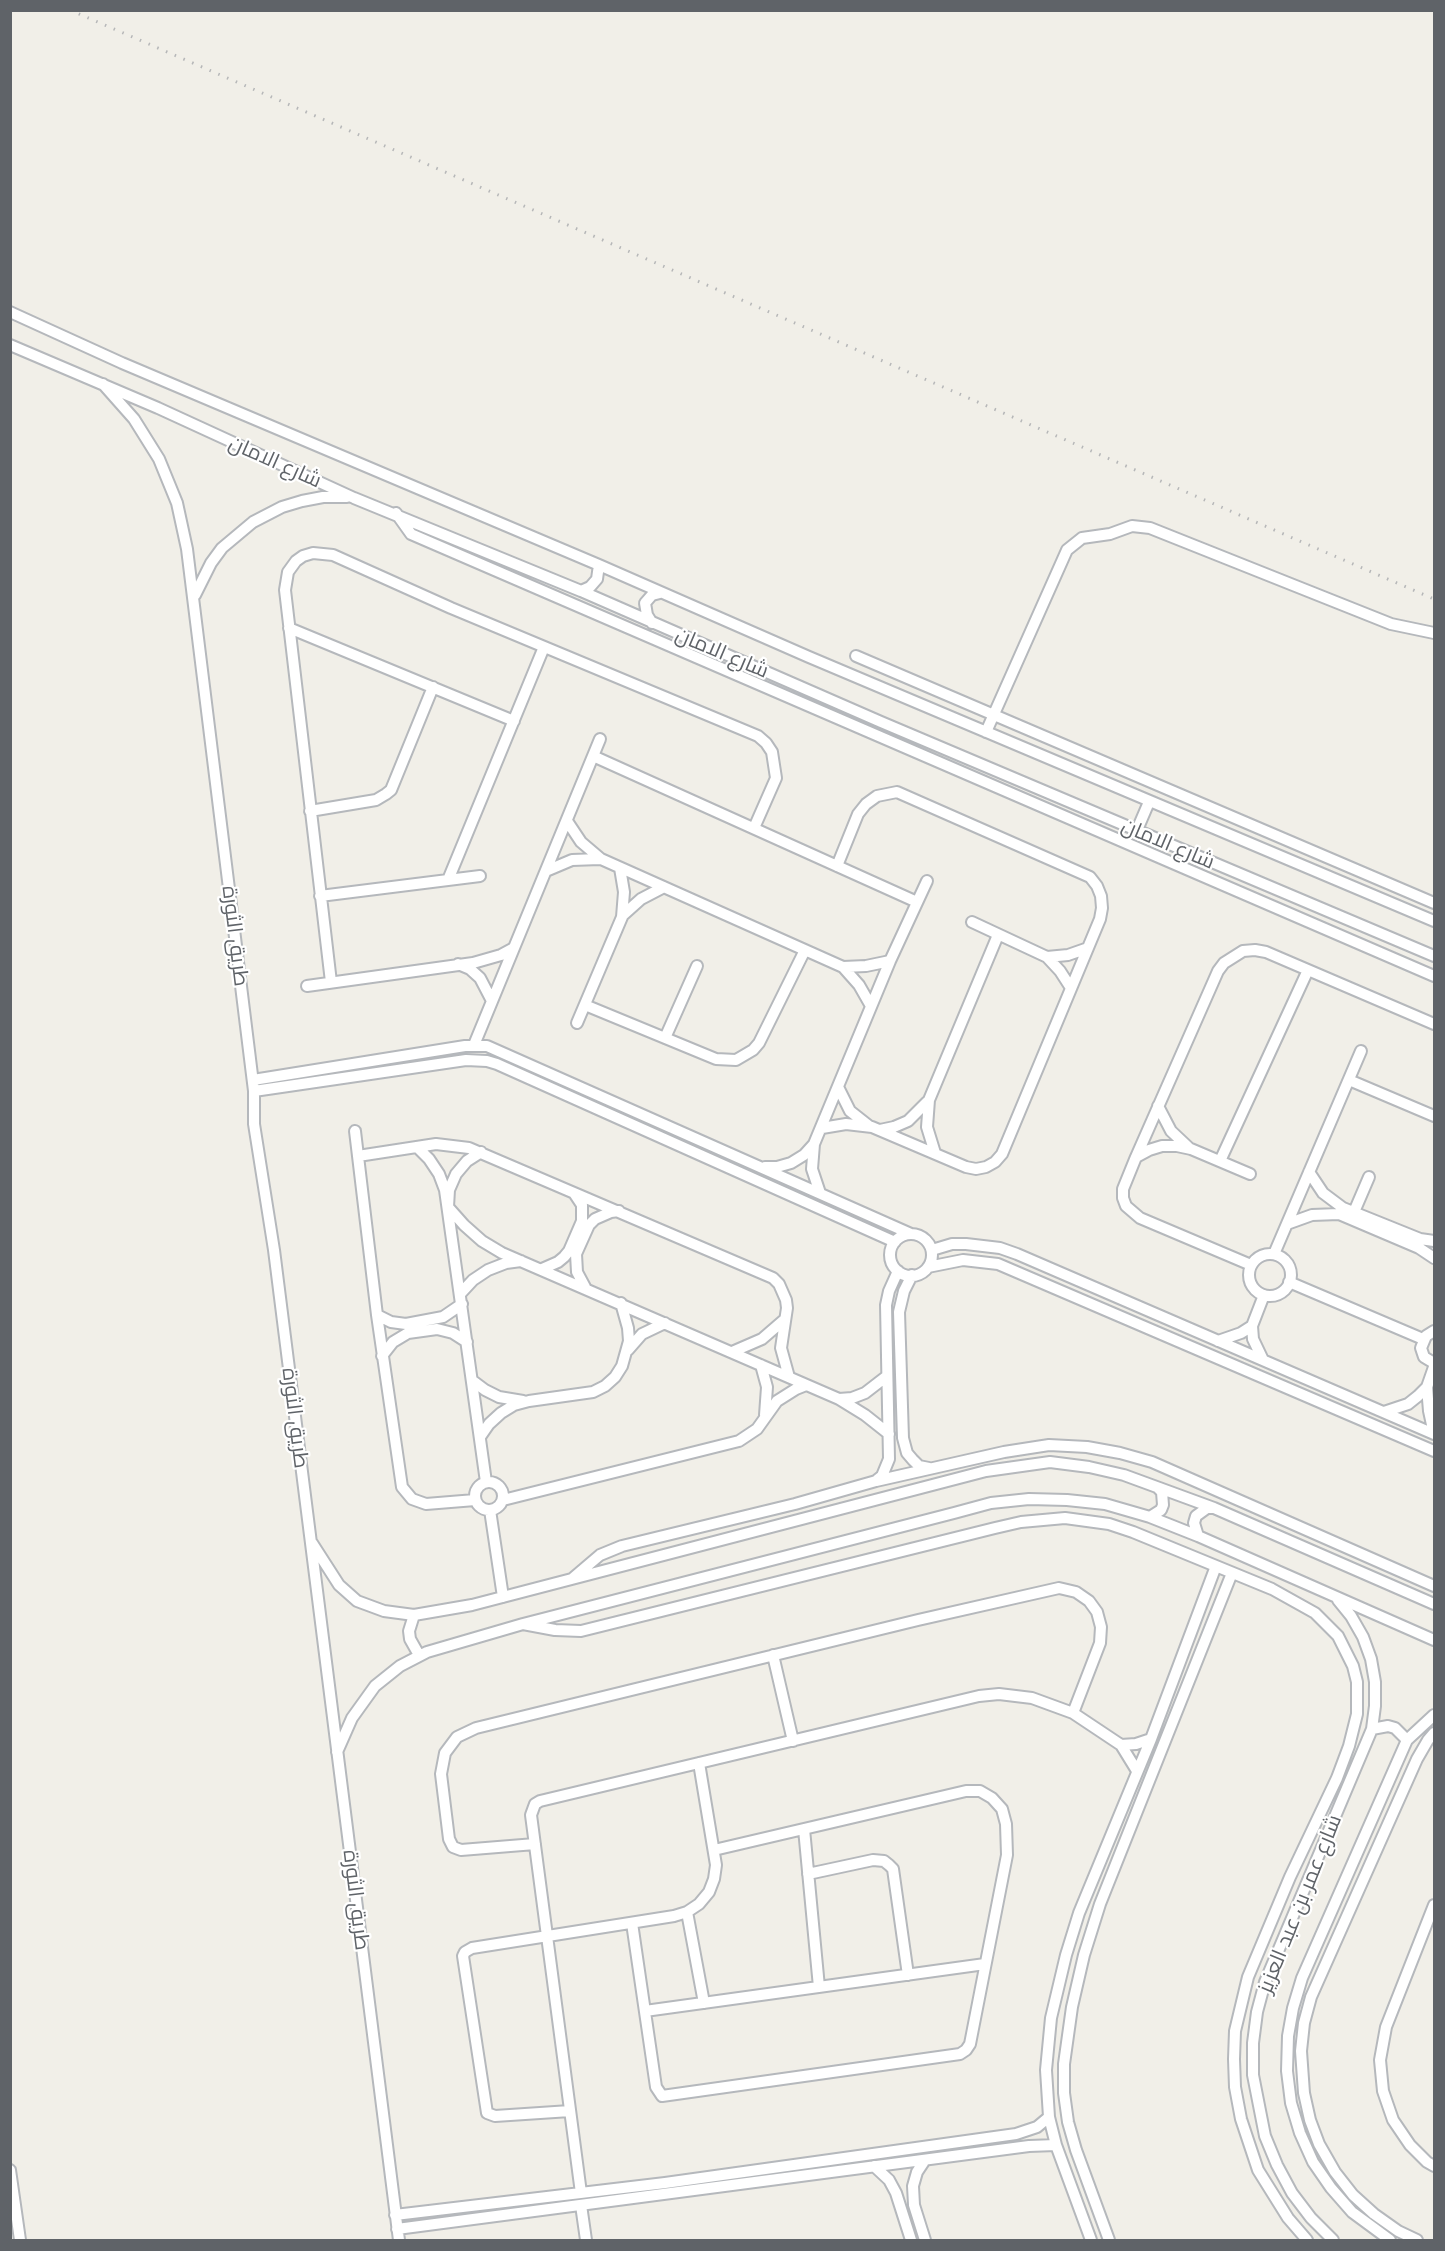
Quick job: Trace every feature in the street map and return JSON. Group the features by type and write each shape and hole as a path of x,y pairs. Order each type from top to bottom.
{"street":[{"name":"شارع الامان","path":"10,312 122,363 1149,802 1434,921"},
{"name":"شارع الامان","path":"10,345 103,384 354,498 396,513 580,591 881,722 1434,956"},
{"name":"طريق الثورة","path":"103,384 147,439 169,481 183,525 195,596 254,1086 254,1124 274,1250 398,2235"},
{"path":"195,596 211,563 222,548 244,528 262,516 302,501 323,497 354,498"},
{"path":"396,513 411,534 1434,976"},
{"path":"986,732 1067,550 1082,538 1110,534 1132,526 1150,528 1391,624 1434,633"},
{"path":"332,982 285,590 288,572 303,556 323,552 333,555 544,647 747,731 766,743 772,752 776,778 754,828"},
{"path":"580,591 597,579 599,565"},
{"path":"652,622 647,615 645,603 652,595 660,593"},
{"path":"289,628 514,721"},
{"path":"448,880 544,647"},
{"path":"856,656 1434,903"},
{"path":"310,811 376,800 391,790 433,687"},
{"path":"874,734 881,722"},
{"path":"474,1045 600,739"},
{"path":"593,756 917,902"},
{"path":"837,866 858,814 866,804 878,796 897,792 1090,877 1101,896 1102,908 1088,948 1002,1154 996,1162 976,1169 966,1167 876,1129 850,1111 838,1087"},
{"path":"1137,830 1149,802"},
{"path":"567,821 581,842 601,860 843,967 859,985 871,1006"},
{"path":"1305,867 1312,851"},
{"path":"1196,873 1202,859"},
{"path":"546,871 572,860 601,860"},
{"path":"577,1023 622,917 624,892 620,868"},
{"path":"320,896 480,876"},
{"path":"762,1167 777,1167 792,1163 814,1144 890,961 927,881"},
{"path":"622,917 641,899 664,887"},
{"path":"972,922 1047,957 1071,988"},
{"path":"822,1128 846,1124 876,1129 894,1127 920,1112 929,1100 998,935"},
{"path":"307,986 487,960 514,948"},
{"path":"1047,957 1068,955 1088,948"},
{"path":"585,1005 716,1059 736,1060 745,1056 759,1043 805,950"},
{"path":"1251,1265 1132,1213 1126,1206 1123,1189 1158,1106 1224,963 1243,951 1266,952 1434,1024"},
{"path":"843,967 866,966 890,961"},
{"path":"458,964 470,969 480,978 492,1000"},
{"path":"665,1038 696,966"},
{"path":"1220,1161 1308,970"},
{"path":"254,1086 474,1045 487,1046 924,1238 932,1250 928,1267"},
{"path":"1274,1254 1361,1052"},
{"path":"254,1086 466,1060 487,1061 895,1242"},
{"path":"1349,1080 1434,1116"},
{"path":"929,1100 927,1127 935,1153"},
{"path":"1158,1106 1171,1131 1191,1149"},
{"path":"356,1131 382,1356 402,1487 412,1499 426,1504 475,1500"},
{"path":"358,1156 436,1144 456,1145 481,1152 774,1278 786,1300 781,1348 789,1377"},
{"path":"814,1144 812,1169 820,1192"},
{"path":"1136,1157 1162,1146 1177,1146 1191,1149 1250,1174"},
{"path":"417,1147 439,1174 445,1190 486,1482"},
{"path":"481,1152 466,1161 456,1174 449,1190 448,1207 482,1240 502,1252 838,1399 865,1415 889,1434"},
{"path":"1310,1172 1323,1193 1332,1201 1420,1239 1434,1242"},
{"path":"1353,1212 1370,1177"},
{"path":"542,1269 558,1262 569,1251 582,1221 582,1206 573,1192"},
{"path":"585,1288 577,1272 576,1254 589,1225 611,1212 619,1211"},
{"path":"1287,1224 1312,1215 1339,1214 1419,1248 1434,1258"},
{"path":"911,1234 895,1242 891,1257 898,1271 912,1275 918,1274 928,1267 963,1260 998,1263 1434,1451"},
{"path":"932,1250 952,1244 1000,1248 1434,1434"},
{"path":"1274,1254 1287,1262 1290,1272 1289,1282 1279,1293 1264,1295 1252,1287 1249,1272 1251,1265 1261,1256 1274,1254"},
{"path":"377,1315 391,1322 406,1324 443,1317 461,1299 473,1280 488,1270 506,1263 524,1261"},
{"path":"876,1481 887,1468 889,1459 886,1305 889,1291 898,1271"},
{"path":"912,1275 904,1291 899,1312 903,1438 907,1453 913,1460 919,1466 929,1468"},
{"path":"1289,1282 1423,1339"},
{"path":"1263,1360 1253,1339 1252,1326 1264,1295"},
{"path":"480,1437 489,1424 514,1405 593,1392 605,1386 615,1377 626,1353 628,1328 621,1303"},
{"path":"732,1352 762,1340 786,1317"},
{"path":"626,1353 642,1334 665,1323"},
{"path":"1218,1341 1241,1333 1252,1326"},
{"path":"382,1356 393,1342 408,1333 437,1329 453,1333 467,1342"},
{"path":"1434,1332 1423,1339 1421,1348 1424,1357 1434,1365 1427,1387 1434,1434"},
{"path":"761,1365 767,1387 764,1420"},
{"path":"838,1399 852,1398 865,1393 887,1376"},
{"path":"472,1381 499,1397 530,1401"},
{"path":"503,1500 739,1441 757,1429 769,1410 786,1394 806,1385"},
{"path":"1384,1412 1408,1404 1427,1387"},
{"path":"573,1579 600,1555 622,1546 795,1504 929,1468 1028,1447 1049,1445 1087,1447 1152,1462 1434,1586"},
{"path":"982,1457 986,1471"},
{"path":"310,1538 339,1584 357,1601 384,1611 414,1615 445,1611 503,1597 986,1471 1050,1462 1124,1474 1214,1508 1434,1604"},
{"path":"486,1482 495,1482 501,1487 503,1500 499,1507 490,1510 481,1508 475,1500 478,1486 486,1482"},
{"path":"1150,1517 1161,1510 1163,1505 1162,1492 1158,1488"},
{"path":"336,1754 352,1718 375,1686 400,1666 419,1655 523,1624 991,1503 1029,1499 1105,1504 1150,1517 1434,1640"},
{"path":"795,1504 800,1520"},
{"path":"1198,1536 1194,1523 1196,1516 1200,1511 1214,1508"},
{"path":"490,1510 503,1597"},
{"path":"523,1624 555,1630 581,1631 994,1528 1048,1518 1085,1519 1110,1524 1272,1589 1315,1613 1338,1636 1347,1650 1357,1682 1358,1706 1354,1731 1336,1778 1290,1877 1248,1977 1235,2031 1234,2059 1240,2119 1258,2170 1271,2195 1307,2241"},
{"path":"1091,2241 1056,2145 1049,2117 1046,2086 1052,2018 1060,1976 1079,1913 1150,1739 1216,1566"},
{"path":"1108,2241 1068,2122 1064,2093 1064,2064 1072,2007 1084,1955 1100,1904 1124,1849 1232,1573"},
{"path":"535,1844 461,1850 453,1847 449,1839 441,1774 445,1753 457,1737 476,1728 1059,1588 1076,1592 1089,1601 1097,1612 1101,1627 1100,1643 1073,1713"},
{"name":"شارع عمر بن عبد العزيز","path":"1333,2241 1292,2193 1273,2156 1265,2136 1253,2075 1253,2043 1257,2012 1265,1982 1372,1729 1375,1694 1371,1659 1357,1626 1336,1598"},
{"path":"414,1615 409,1631 410,1639 419,1655"},
{"path":"773,1655 793,1742"},
{"path":"581,2193 531,1815 535,1804 979,1696 1018,1695 1047,1702 1073,1713 1122,1744 1137,1771"},
{"name":"شارع عمر بن عبد العزيز","path":"1390,2241 1352,2212 1331,2188 1314,2162 1300,2133 1287,2071 1290,2027 1302,1978 1387,1783 1407,1740 1434,1715"},
{"path":"1372,1729 1388,1726 1402,1733 1407,1740"},
{"path":"1417,2241 1374,2214 1353,2195 1335,2172 1319,2144 1310,2120 1301,2072 1302,2037 1311,1997 1416,1760 1434,1733"},
{"path":"1122,1744 1136,1744 1150,1739"},
{"path":"570,2111 495,2116 488,2113 463,1956 468,1949 472,1948 632,1923 687,1912 699,1904 711,1886 716,1865 699,1763"},
{"path":"1336,1778 1350,1783"},
{"path":"1387,1783 1404,1790"},
{"path":"632,1923 657,2091 665,2096 964,2052 970,2044 1008,1855 1006,1824 1002,1809 992,1798 980,1791 966,1791 714,1850"},
{"path":"804,1829 819,1987"},
{"path":"1109,1842 1124,1849"},
{"path":"808,1874 873,1860 889,1864 893,1869 908,1975"},
{"path":"1290,1877 1307,1883"},
{"path":"1434,1905 1386,2027 1380,2060 1383,2091 1393,2120 1410,2145 1434,2166"},
{"path":"687,1912 704,2003"},
{"path":"645,2011 985,1964"},
{"path":"1248,1977 1265,1982"},
{"path":"1240,2119 1260,2113"},
{"path":"395,2215 581,2193 1016,2134 1037,2127 1049,2117"},
{"path":"398,2235 581,2205 1029,2146 1056,2145"},
{"path":"925,2160 917,2172 913,2186 914,2205 925,2241"},
{"path":"874,2166 889,2180 896,2193 911,2241"},
{"path":"10,2170 20,2241"},
{"path":"581,2205 586,2241"}],"railway":[{"path":"70,10 1434,599"}]}
